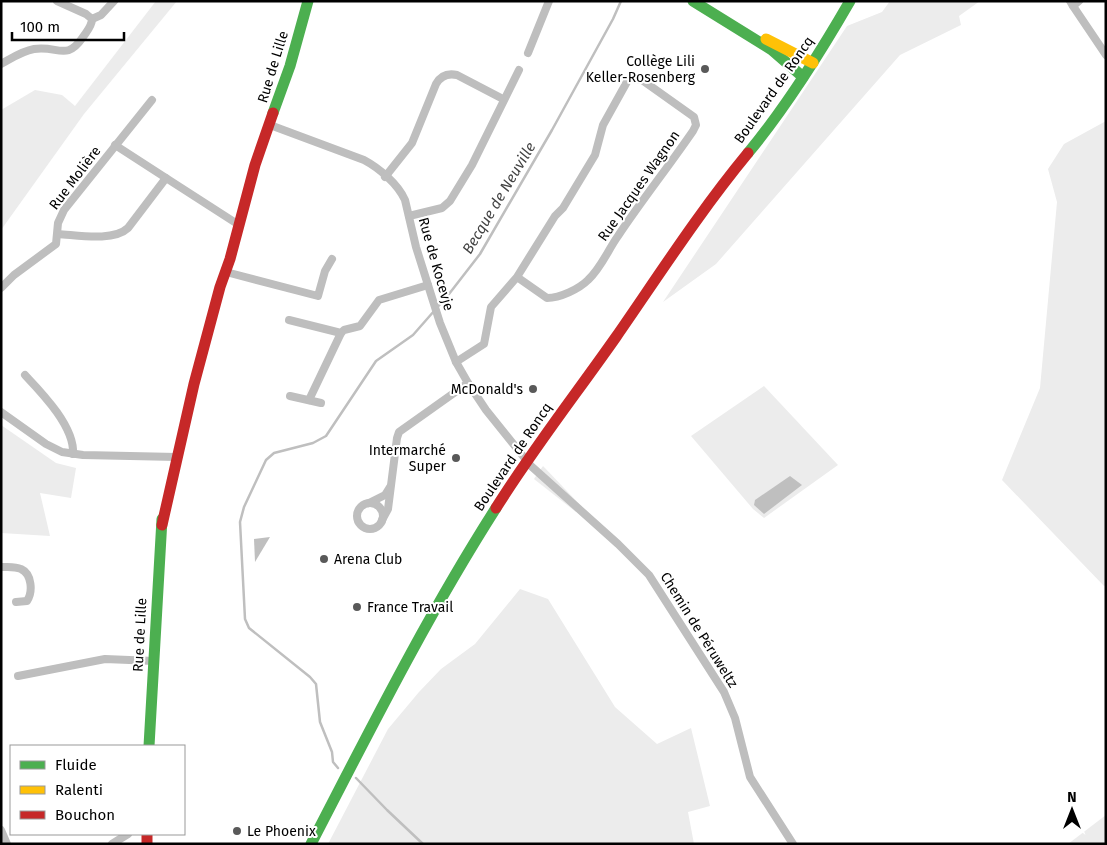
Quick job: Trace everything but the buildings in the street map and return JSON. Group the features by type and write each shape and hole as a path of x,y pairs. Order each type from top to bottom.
{"main road":[{"name":"Rue de Lille","path":"264,140 268,115 279,86 303,1"},
{"name":"Rue de Lille","path":"220,288 222,262 290,66 308,1"},
{"path":"694,1 772,50 800,75"},
{"path":"707,1 769,41 810,61"},
{"name":"Boulevard de Roncq","path":"311,844 414,646 459,568 495,522 529,464 564,417 596,365 724,182 757,142 800,75 828,40 850,1"},
{"name":"Rue de Lille","path":"149,745 162,525 174,457 226,272 236,223"}],"street":[{"path":"57,1 86,14 92,19"},
{"path":"92,19 101,15 114,1"},
{"path":"528,53 549,1"},
{"path":"1074,3 1106,55"},
{"path":"1,64 21,52 34,49 72,50 91,26 92,19"},
{"path":"409,216 442,208 448,204 471,168 519,70"},
{"path":"385,177 412,143 437,82 442,77 450,74 460,76 503,100"},
{"name":"Rue Jacques Wagnon","path":"456,362 484,344 491,307 517,277 596,155 603,125 628,80 633,78 642,80 694,117 696,125 693,131 658,182 648,192 587,282 558,296 547,298 517,277"},
{"name":"Rue Molière","path":"1,288 14,275 54,247 57,241 59,219 64,210 152,100"},
{"name":"Rue de Kocevje","path":"270,125 364,160 385,177 403,196 416,247 440,323 456,362 486,410 529,464"},
{"path":"116,145 236,223"},
{"path":"58,234 110,236 120,234 132,224 166,178"},
{"path":"226,272 318,296 325,272 332,259"},
{"path":"309,400 344,330 360,326 379,300 428,285"},
{"path":"289,320 341,333"},
{"path":"25,375 39,390 58,416 72,440 73,454"},
{"path":"390,487 385,495 366,504 358,512 360,525 373,529 378,526 388,511 399,432 468,384"},
{"path":"290,396 321,403"},
{"path":"1,412 57,450 73,454 174,457"},
{"name":"Chemin de Péruweltz","path":"529,464 618,544 649,575 724,692 735,718 750,777 793,844"},
{"path":"366,504 379,507 382,512 382,520"},
{"path":"1,567 21,568 27,573 30,589 29,598 27,601 16,602"},
{"path":"18,676 104,658 154,661"},
{"path":"1,830 7,844"},
{"path":"112,844 126,835"}],"shaded area":[{"path":"156,1 177,1 84,114 1,230 1,110 35,90 62,95 75,106"},
{"path":"890,1 980,1 959,16 961,25 900,55 716,264 663,302 847,26 882,12"},
{"path":"1106,121 1106,585 1104,586 1002,480 1040,388 1057,202 1048,169 1064,144"},
{"path":"764,386 838,465 764,518 753,509 691,436"},
{"path":"1,425 56,463 76,468 71,498 40,493 50,536 1,533"},
{"path":"543,466 583,508 576,512 534,479"},
{"path":"790,476 802,485 764,514 754,505 755,500"},
{"path":"270,537 255,562 254,539"},
{"path":"520,589 548,599 615,707 657,744 691,728 710,806 688,812 694,844 328,844 388,729 441,669 475,644"},
{"path":"1106,815 1106,844 1068,844"}],"waterway":[{"name":"Becque de Neuville","path":"338,768 333,762 332,752 320,722 316,684 310,677 249,628 245,619 240,522 244,507 266,460 274,453 313,443 326,436 376,361 413,335 449,294 480,254 552,130 621,1"},
{"name":"Becque de Neuville","path":"356,778 423,844"}],"traffic: fast":[{"path":"273,113 290,66 308,1"},
{"path":"693,1 772,50 803,77"},
{"path":"748,153 802,79 850,1"},
{"path":"311,844 377,716 446,590 496,508"},
{"path":"149,745 162,519"}],"traffic: slow":[{"path":"766,39 813,63"}],"traffic: jam":[{"path":"162,525 194,384 220,287 230,259 255,165 273,113"},
{"path":"496,508 696,220 748,153"},
{"path":"147,835 147,844"}],"place":[{"name":"Collège Lili Keller-Rosenberg","path":"705,69"},
{"name":"McDonald's","path":"533,389"},
{"name":"Intermarché Super","path":"456,458"},
{"name":"Arena Club","path":"324,559"},
{"name":"France Travail","path":"357,607"},
{"name":"Le Phoenix","path":"237,831"}]}
